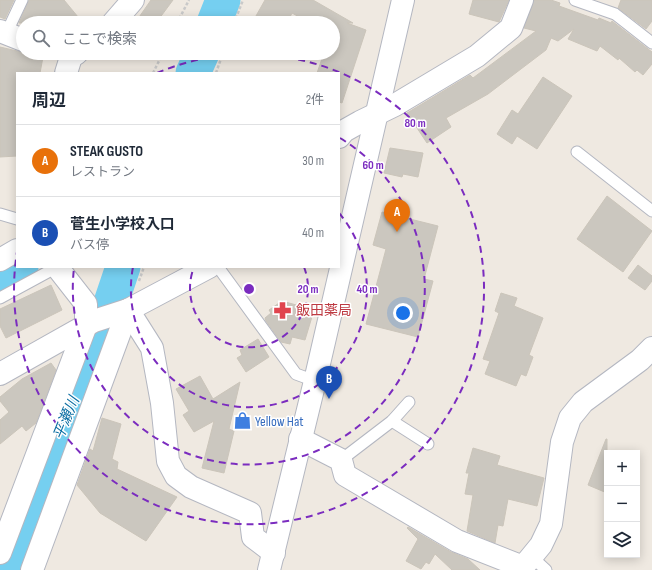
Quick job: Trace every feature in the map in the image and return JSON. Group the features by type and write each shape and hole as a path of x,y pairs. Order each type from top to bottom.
{"street":[{"path":"119,16 133,0"},
{"path":"272,561 403,0"},
{"path":"340,136 344,131 376,113 395,105 477,56 511,28 522,0"},
{"path":"0,260 16,251"},
{"path":"0,553 90,323 86,304 58,268"},
{"path":"0,374 90,323 125,310 207,268"},
{"path":"125,310 152,348 162,403 168,461 176,476 191,487 250,513 253,537 272,561"},
{"path":"32,570 125,310"},
{"path":"300,439 341,460 344,475 457,541 530,566 551,524 562,442 570,418 583,402 640,360 652,348"}],"lane":[{"path":"17,16 22,0"},
{"path":"575,0 615,14 652,44"},
{"path":"10,35 16,18"},
{"path":"578,152 652,211"},
{"path":"0,214 16,219"},
{"path":"0,298 55,268"},
{"path":"219,268 296,374 315,381"},
{"path":"341,460 392,421 409,402"},
{"path":"392,421 428,444"}],"path":[{"path":"181,16 189,0"},
{"path":"237,16 243,0"},
{"path":"154,72 160,60"},
{"path":"216,72 221,60"}],"building":[{"path":"0,0 14,0 5,19 0,17"},
{"path":"29,0 64,0 77,16 22,16"},
{"path":"151,0 173,0 161,16 140,16"},
{"path":"265,0 313,0 353,23 347,23 366,30 342,103 340,102 340,72 317,72 322,60 340,60 340,16 297,16 292,13 290,16 256,16"},
{"path":"473,0 509,0 499,22 469,14"},
{"path":"534,0 551,0 560,3 559,6 598,20 599,18 611,23 612,21 652,52 652,64 643,75 637,70 635,72 619,58 618,60 600,46 597,51 568,39 574,29 558,41 551,38 546,50 488,94 446,118 451,127 427,143 407,113 470,75 473,78 536,31 524,28"},
{"path":"621,0 652,0 652,21 646,29 618,8"},
{"path":"0,47 16,51 16,60 42,60 40,72 16,72 16,156 0,157"},
{"path":"543,77 572,96 537,149 517,136 512,144 497,134 512,110 518,114"},
{"path":"390,148 423,153 418,177 403,174 402,177 384,173"},
{"path":"607,196 652,231 623,272 577,239"},
{"path":"382,212 438,226 424,279 433,281 418,337 366,324 386,249 373,245"},
{"path":"638,265 652,276 652,281 645,290 628,278"},
{"path":"51,285 62,310 6,338 0,326 0,309"},
{"path":"501,293 517,298 514,306 543,318 529,355 533,357 526,376 521,374 516,386 485,374 490,361 483,359 499,313 495,311"},
{"path":"282,301 314,310 305,340 292,337 290,344 281,342 266,321 265,318 271,313 269,310"},
{"path":"258,339 269,357 246,372 237,358 242,355 240,350"},
{"path":"51,363 56,370 36,423 26,431 22,426 0,444 0,420 9,412 0,401 0,397 22,379"},
{"path":"200,376 213,399 240,382 229,429 234,431 224,473 202,468 214,421 194,432 183,415 189,411 176,389"},
{"path":"102,418 121,424 112,459 118,462 117,469 177,497 146,541 100,513 77,485 90,449 93,451"},
{"path":"607,439 607,450 604,450 604,492 588,485"},
{"path":"473,448 500,456 497,465 544,478 537,506 508,499 503,526 498,525 495,543 467,531 473,495 465,494 469,473 466,473"},
{"path":"408,527 451,552 468,559 480,570 452,570 435,554 429,564 426,562 421,569 406,561 418,539 407,528"}],"waterway":[{"name":"平瀬川","path":"217,16 223,0"},
{"name":"平瀬川","path":"193,72 199,60"},
{"path":"0,278 19,268"},
{"name":"平瀬川","path":"10,570 50,457 96,347 123,268"}],"place":[{"name":"STEAK GUSTO","path":"397,232"},
{"name":"飯田薬局","path":"283,310"},
{"name":"菅生小学校入口","path":"329,399"},
{"name":"Yellow Hat","path":"242,421"}]}
